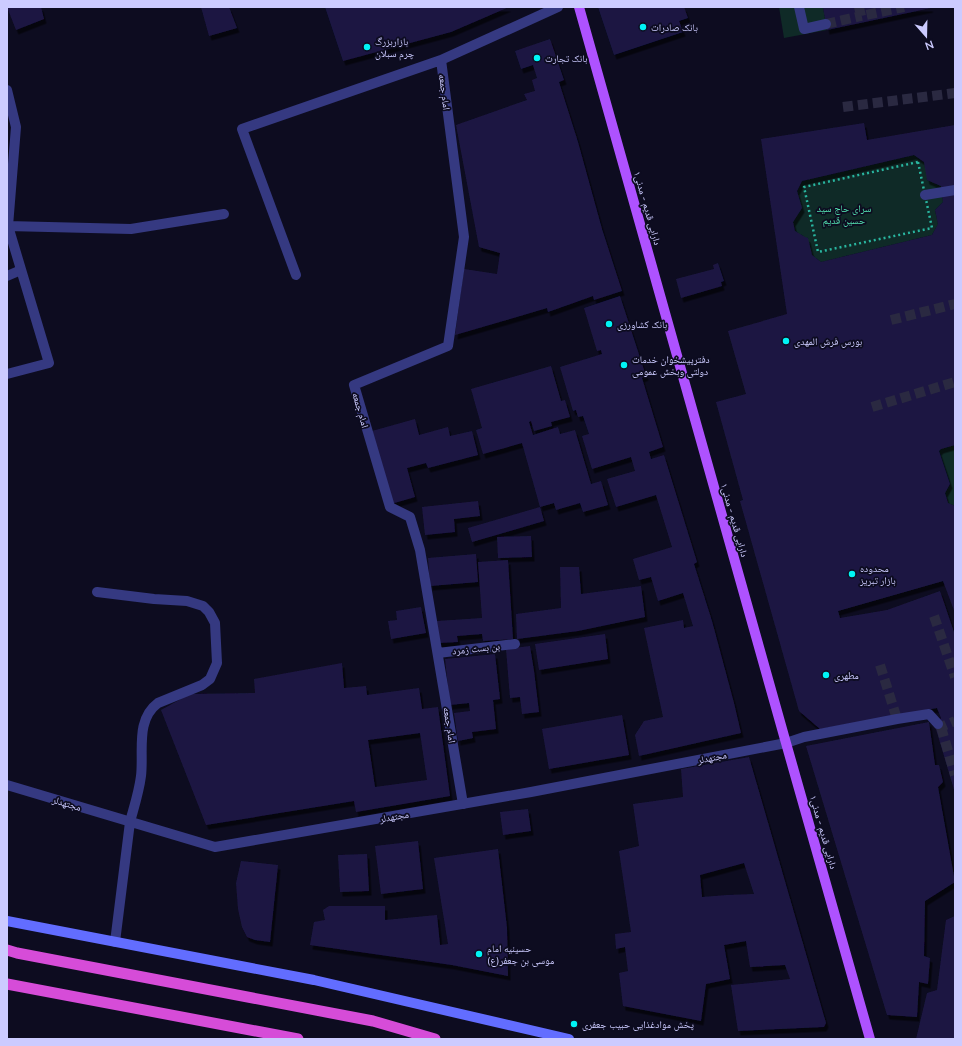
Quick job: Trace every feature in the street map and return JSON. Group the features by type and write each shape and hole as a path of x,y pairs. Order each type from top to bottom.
{"highway":[{"path":"7,950 24,955 374,1021 435,1039"},
{"path":"7,984 298,1039"}],"main road":[{"name":"دارایی قدیم - مدنی۱","path":"579,7 870,1039"},
{"path":"7,921 314,980 569,1039"}],"street":[{"name":"امام جمعه","path":"296,275 242,129 441,60 558,7"},
{"path":"799,7 804,29 826,24"},
{"name":"امام جمعه","path":"441,60 464,237 448,346 354,385 390,507 410,517 420,550 463,804"},
{"path":"7,90 16,127 8,226 49,363 7,374"},
{"path":"925,195 955,190"},
{"path":"8,226 131,229 224,214"},
{"path":"7,276 21,270"},
{"path":"97,592 154,599 187,601 203,606 209,612 215,623 217,663 210,679 202,685 158,703 151,708 146,716 142,738 141,776 130,822 114,942"},
{"name":"بن بست زمرد","path":"438,653 515,644"},
{"name":"مجتهدلر","path":"7,785 215,847 531,792 786,743 804,737 897,719 928,714 938,724"}],"path":[{"path":"918,162 925,195 932,228 818,252 804,187 918,162"}],"green space":[{"path":"779,7 823,7 827,30 784,38"},
{"name":"سرای حاج سید حسین قدیم","path":"914,155 924,162 941,186 943,202 935,210 938,224 932,235 821,262 812,255 805,237 795,231 793,222 797,191 802,181"},
{"path":"955,445 955,506 948,503 945,493 950,484 939,451"}],"building":[{"path":"7,7 41,7 44,19 16,30"},
{"path":"201,7 229,7 237,28 209,36"},
{"name":"بازاربزرگ چرم سبلان","path":"325,7 509,7 451,32 343,61"},
{"name":"بانک صادرات","path":"598,7 684,7 688,18 679,21 683,32 614,55"},
{"path":"823,7 930,7 931,8 827,30"},
{"path":"550,39 564,80 559,82 578,142 602,229 622,291 594,300 593,296 548,312 547,308 455,335 464,269 497,274 500,253 479,247 456,125 527,100 524,94 535,91 532,80 537,78 533,65 521,69 515,51"},
{"path":"864,123 867,140 955,125 955,445 939,451 950,484 945,493 948,503 955,506 955,613 943,581 838,611 840,618 887,610 940,591 955,635 955,793 936,729 941,718 937,708 820,729 799,711 740,501 743,500 716,402 746,394 728,331 787,314 761,139","holes":["914,155 924,162 927,180 941,186 943,202 935,210 938,224 932,235 821,262 812,255 808,238 795,231 793,222 802,208 797,191 802,181"]},
{"path":"718,263 724,281 721,282 722,286 681,298 676,279 714,269 713,265"},
{"path":"620,296 646,376 642,378 663,447 649,452 651,459 664,455 697,562 694,564 712,621 741,733 639,756 635,735 644,721 663,717 644,628 683,620 684,628 693,626 683,593 658,601 651,577 639,580 633,559 672,547 656,495 616,507 607,479 635,471 631,457 592,469 582,436 589,434 583,416 578,417 576,410 573,411 560,367 602,354 601,350 597,351 584,308"},
{"path":"551,366 561,401 565,400 570,417 551,422 552,426 534,431 531,421 529,422 533,435 558,427 560,434 575,430 591,484 601,481 608,505 583,512 580,503 556,510 554,503 540,507 522,443 483,454 476,430 482,428 471,389"},
{"path":"415,419 419,435 448,427 450,436 472,431 478,455 428,468 426,463 407,468 415,497 391,504 372,431"},
{"path":"478,501 480,516 454,519 455,532 425,535 422,507"},
{"path":"540,507 544,521 472,542 468,528"},
{"path":"531,536 532,557 498,558 497,537"},
{"path":"476,554 478,582 430,586 428,558"},
{"path":"508,560 513,639 483,641 482,634 457,636 458,642 438,643 437,621 482,618 478,562"},
{"path":"560,567 579,567 581,594 641,586 645,617 578,631 517,639 516,614 561,608"},
{"path":"421,607 426,633 391,639 388,621 397,620 396,611"},
{"path":"605,634 608,659 539,670 535,644"},
{"path":"530,646 539,712 522,714 520,697 510,698 506,649"},
{"path":"495,654 500,699 493,700 496,729 472,732 473,738 458,741 454,713 470,711 469,703 450,705 445,659"},
{"path":"342,663 344,688 366,686 367,695 419,688 422,709 438,707 450,796 356,812 354,801 206,825 161,710 190,694 255,693 254,679","holes":["420,733 427,780 375,787 368,740"]},
{"path":"622,715 629,755 549,769 542,729"},
{"path":"929,722 935,765 939,765 943,782 938,787 955,882 925,901 924,956 930,958 928,984 919,982 917,1017 887,1015 806,746"},
{"path":"749,757 826,1023 824,1027 738,1031 731,985 790,979 785,965 750,967 746,941 724,945 730,979 706,984 701,1021 623,1006 619,973 628,971 625,947 616,949 615,934 631,932 619,851 639,846 633,804 683,797 681,769","holes":["744,863 754,894 702,897 700,875"]},
{"path":"528,809 531,831 503,835 500,812"},
{"path":"418,841 423,889 381,894 375,846"},
{"path":"498,849 507,928 508,976 452,965 310,945 314,922 325,920 323,910 329,906 385,906 385,920 437,915 440,945 448,944 434,858"},
{"path":"367,854 369,891 340,892 338,855"},
{"path":"241,861 278,865 270,942 255,940 247,937 242,927 238,909 236,883"},
{"path":"955,916 955,1039 916,1039 927,993 937,990 946,920"}],"tunnel":[{"path":"859,7 861,16 904,7"},
{"path":"826,24 861,16"},
{"path":"843,107 955,93"},
{"path":"891,320 955,304"},
{"path":"872,407 955,382"},
{"path":"934,616 955,677"},
{"path":"880,665 897,719"},
{"path":"938,724 941,727 955,721"},
{"path":"941,727 955,775"}],"place":[{"name":"بانک صادرات","path":"643,27"},
{"name":"بازاربزرگ چرم سبلان","path":"367,47"},
{"name":"بانک تجارت","path":"537,58"},
{"name":"بانک کشاورزی","path":"609,324"},
{"name":"بورس فرش المهدی","path":"786,341"},
{"name":"دفترپیشخوان خدمات دولتی وبخش عمومی","path":"624,365"},
{"name":"محدوده بازار تبریز","path":"852,574"},
{"name":"مطهری","path":"826,675"},
{"name":"حسینیه امام موسی بن جعفر(ع)","path":"479,954"},
{"name":"پخش موادغذایی حبیب جعفری","path":"574,1024"}]}
